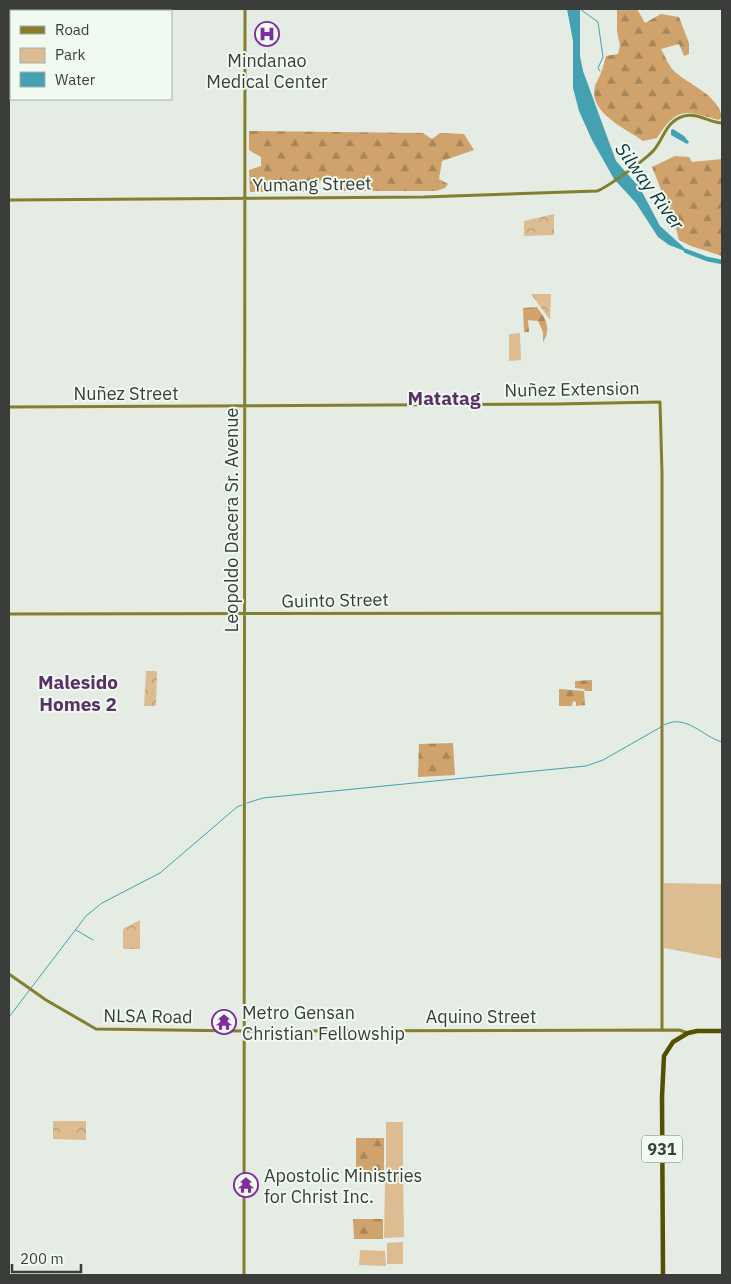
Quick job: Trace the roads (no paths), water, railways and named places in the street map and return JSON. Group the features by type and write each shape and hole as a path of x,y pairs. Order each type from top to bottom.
{"highway":[{"path":"688,1033 722,1030"},
{"name":"931","path":"663,1275 663,1061 669,1046 688,1033"}],"main road":[{"name":"Leopoldo Dacera Sr. Avenue","path":"244,1275 245,9"},
{"name":"Yumang Street","path":"9,200 424,197 597,191 648,156 656,147 666,128 680,118 692,116 722,123"},
{"name":"Nuñez Extension","path":"244,405 660,402 662,473 661,613"},
{"name":"Nuñez Street","path":"9,407 244,405"},
{"name":"Guinto Street","path":"9,614 661,613"},
{"path":"661,613 662,1030"},
{"name":"NLSA Road","path":"9,974 94,1029 243,1031"},
{"name":"Aquino Street","path":"243,1031 679,1030 688,1033"}],"water":[{"path":"567,9 580,9 580,56 583,71 616,161 640,188 660,226 690,253 669,245 658,237 636,203 614,179 592,140 579,111 573,88 573,41"},
{"path":"673,129 684,136 689,142 687,144 671,135 671,130"}],"waterway":[{"path":"580,9 598,22 603,57 598,68 600,71"},
{"name":"Silway River","path":"686,251 707,259 722,262"},
{"path":"664,725 672,722 687,724 722,742"},
{"path":"247,803 263,798 586,766 603,760 661,727"},
{"path":"9,1017 86,916 102,903 160,873 237,807 242,805"},
{"path":"76,930 93,940"}],"place":[{"name":"Mindanao Medical Center","path":"267,34"},
{"name":"Metro Gensan Christian Fellowship","path":"224,1022"},
{"name":"Apostolic Ministries for Christ Inc.","path":"246,1185"}],"district":[{"name":"Matatag","path":"444,398"},
{"name":"Malesido Homes 2","path":"78,693"}]}
